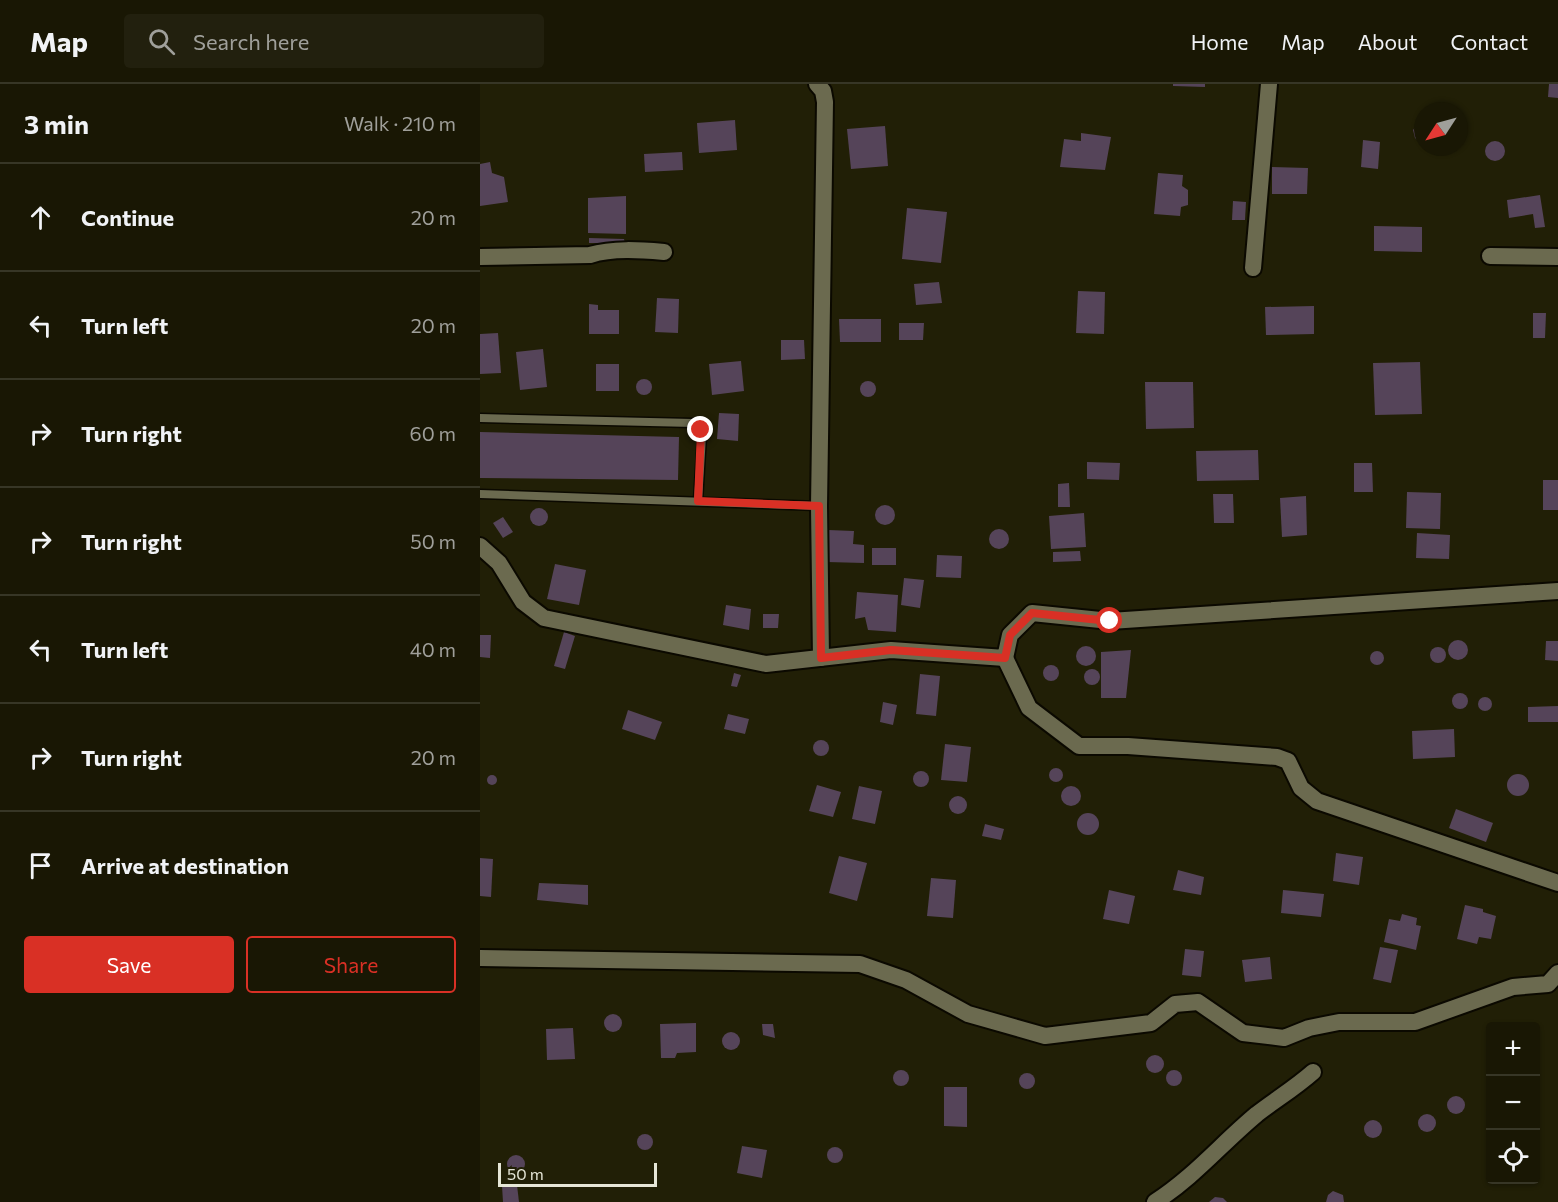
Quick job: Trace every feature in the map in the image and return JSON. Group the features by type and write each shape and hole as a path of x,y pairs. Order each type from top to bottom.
{"street":[{"path":"817,84 823,91 825,102 819,506 821,658"},
{"path":"1253,268 1269,84"},
{"path":"480,257 590,255 602,251 664,252"},
{"path":"1490,256 1558,257"},
{"path":"480,546 499,562 524,602 544,618 766,664 891,650 1005,658"},
{"path":"1558,591 1110,621 1032,613 1010,635 1005,658 1029,708 1079,746 1128,746 1276,757 1288,761 1301,788 1317,801 1558,883"},
{"path":"480,958 860,964 906,980 968,1014 1045,1036 1150,1023 1175,1004 1198,1002 1243,1033 1284,1038 1309,1028 1339,1022 1414,1022 1513,987 1548,984 1558,973"},
{"path":"1155,1202 1179,1187 1257,1114 1288,1093 1313,1072"}],"lane":[{"path":"480,418 693,423 701,430 702,436 698,501"},
{"path":"480,494 819,506"}],"building":[{"path":"1173,84 1205,84 1205,87 1173,86"},
{"path":"1549,84 1558,84 1558,98 1548,97"},
{"path":"735,120 737,150 699,153 697,123"},
{"path":"885,126 888,166 851,169 847,129"},
{"path":"1081,133 1111,137 1105,170 1060,167 1064,139 1081,141"},
{"path":"1363,140 1380,142 1378,169 1361,167"},
{"path":"1495,141 1502,144 1505,151 1502,158 1495,161 1488,158 1485,151 1488,144"},
{"path":"682,152 683,170 645,172 644,154"},
{"path":"490,162 492,173 504,177 508,202 480,206 480,164"},
{"path":"1272,167 1308,168 1307,194 1272,194"},
{"path":"1158,173 1183,175 1182,186 1188,190 1188,205 1181,207 1180,216 1154,214"},
{"path":"1540,195 1545,227 1535,228 1533,214 1509,218 1507,200"},
{"path":"626,196 626,234 588,233 588,198"},
{"path":"1233,201 1246,202 1245,220 1232,220"},
{"path":"907,208 947,212 941,263 902,259"},
{"path":"1374,226 1422,227 1422,252 1374,251"},
{"path":"589,238 624,239 625,243 589,243"},
{"path":"939,282 942,303 916,305 914,284"},
{"path":"1078,291 1105,292 1104,334 1076,333"},
{"path":"657,298 679,299 678,333 655,332"},
{"path":"589,304 598,305 598,310 619,310 619,334 589,334"},
{"path":"1314,306 1314,334 1266,335 1265,307"},
{"path":"1533,313 1546,313 1545,338 1533,338"},
{"path":"839,319 881,319 881,342 840,342"},
{"path":"899,323 924,323 923,340 899,340"},
{"path":"498,333 501,373 480,374 480,334"},
{"path":"781,340 804,340 805,359 781,360"},
{"path":"543,349 547,387 520,390 516,352"},
{"path":"741,361 744,391 712,395 709,364"},
{"path":"1420,362 1422,414 1375,415 1373,363"},
{"path":"596,364 619,364 619,391 596,391"},
{"path":"644,379 652,387 644,395 636,387"},
{"path":"868,381 874,383 876,389 874,395 868,397 862,395 860,389 862,383"},
{"path":"1145,382 1193,382 1194,428 1146,429"},
{"path":"719,413 739,414 738,441 717,439"},
{"path":"480,432 679,437 678,480 480,478"},
{"path":"1258,450 1259,480 1197,481 1196,451"},
{"path":"1087,462 1120,463 1119,480 1087,479"},
{"path":"1354,463 1372,463 1373,492 1354,492"},
{"path":"1543,480 1558,480 1558,510 1543,510"},
{"path":"1069,483 1070,507 1058,507 1058,484"},
{"path":"1407,492 1441,493 1440,529 1406,528"},
{"path":"1213,494 1233,494 1234,523 1214,523"},
{"path":"1306,496 1307,535 1282,537 1280,498"},
{"path":"885,505 892,508 895,515 892,522 885,525 878,522 875,515 878,508"},
{"path":"539,508 545,511 548,517 545,523 539,526 533,523 530,517 533,511"},
{"path":"1084,513 1086,547 1051,549 1049,516"},
{"path":"503,517 513,532 503,538 493,523"},
{"path":"999,529 1006,532 1009,539 1006,546 999,549 992,546 989,539 992,532"},
{"path":"828,530 854,531 853,544 864,545 864,563 827,562"},
{"path":"1417,533 1450,535 1449,559 1416,558"},
{"path":"872,548 896,548 896,565 872,565"},
{"path":"1080,551 1081,561 1053,562 1053,552"},
{"path":"937,555 962,556 961,578 936,577"},
{"path":"555,564 586,570 579,605 547,599"},
{"path":"904,578 924,580 920,608 901,605"},
{"path":"857,592 898,595 896,632 868,630 865,617 855,619"},
{"path":"726,605 751,609 749,630 723,625"},
{"path":"763,614 779,614 778,628 763,628"},
{"path":"564,632 575,636 565,669 554,666"},
{"path":"480,635 491,635 490,658 480,657"},
{"path":"1458,640 1465,643 1468,650 1465,657 1458,660 1451,657 1448,650 1451,643"},
{"path":"1546,641 1558,641 1558,661 1545,660"},
{"path":"1082,646 1090,646 1096,652 1096,660 1090,666 1082,666 1076,660 1076,652"},
{"path":"1438,647 1446,655 1438,663 1430,655"},
{"path":"1131,650 1126,698 1101,698 1101,652"},
{"path":"1374,651 1380,651 1384,658 1380,665 1374,665 1370,661 1370,655"},
{"path":"1048,665 1054,665 1059,673 1057,679 1048,681 1043,676 1043,670"},
{"path":"1092,669 1100,677 1092,685 1084,677"},
{"path":"734,673 741,675 737,687 731,686"},
{"path":"920,674 940,676 936,716 916,714"},
{"path":"1460,693 1468,701 1460,709 1452,701"},
{"path":"1485,697 1490,699 1492,704 1490,709 1485,711 1480,709 1478,704 1480,699"},
{"path":"883,702 897,705 893,725 880,722"},
{"path":"1558,706 1558,722 1528,722 1528,707"},
{"path":"628,710 662,722 655,740 622,729"},
{"path":"728,714 749,719 745,734 724,729"},
{"path":"1454,729 1455,757 1413,759 1412,731"},
{"path":"821,740 829,748 821,756 813,748"},
{"path":"945,744 971,747 967,782 941,780"},
{"path":"1053,768 1059,768 1063,775 1059,782 1053,782 1049,778 1049,772"},
{"path":"918,771 924,771 929,779 927,785 918,787 913,782 913,776"},
{"path":"1518,774 1526,777 1529,785 1526,793 1518,796 1510,793 1507,785 1510,777"},
{"path":"492,775 496,776 496,784 492,785 488,784 487,780 488,776"},
{"path":"817,785 841,792 833,817 809,811"},
{"path":"859,786 882,791 875,824 852,819"},
{"path":"1071,786 1078,789 1081,796 1078,803 1071,806 1064,803 1061,796 1064,789"},
{"path":"958,796 964,799 967,805 964,811 958,814 952,811 949,805 952,799"},
{"path":"1456,809 1493,823 1486,842 1449,828"},
{"path":"1088,813 1096,816 1099,824 1096,832 1088,835 1080,832 1077,824 1080,816"},
{"path":"985,824 1004,829 1001,840 982,836"},
{"path":"1336,853 1363,857 1359,885 1333,881"},
{"path":"839,856 867,863 857,901 829,893"},
{"path":"480,858 493,859 491,897 480,896"},
{"path":"1178,870 1204,877 1201,895 1173,890"},
{"path":"931,878 956,880 953,918 927,916"},
{"path":"539,883 588,885 588,905 537,900"},
{"path":"1109,890 1135,896 1129,924 1103,919"},
{"path":"1283,890 1324,894 1321,917 1281,913"},
{"path":"1465,905 1483,909 1483,912 1496,916 1491,939 1479,937 1477,944 1457,939"},
{"path":"1402,914 1417,918 1416,925 1421,926 1416,950 1384,942 1389,919 1400,921"},
{"path":"1380,947 1398,950 1391,983 1373,979"},
{"path":"1185,949 1204,951 1201,977 1182,975"},
{"path":"1270,957 1272,979 1245,982 1242,960"},
{"path":"613,1014 619,1017 622,1023 619,1029 613,1032 607,1029 604,1023 607,1017"},
{"path":"696,1023 696,1052 677,1053 675,1058 661,1058 660,1024"},
{"path":"762,1024 773,1024 775,1038 763,1035"},
{"path":"573,1028 575,1059 547,1060 546,1029"},
{"path":"731,1032 737,1035 740,1041 737,1047 731,1050 725,1047 722,1041 725,1035"},
{"path":"1151,1055 1159,1055 1164,1060 1162,1071 1151,1073 1146,1068 1146,1060"},
{"path":"901,1070 909,1078 901,1086 893,1078"},
{"path":"1171,1070 1177,1070 1182,1078 1180,1084 1171,1086 1166,1081 1166,1075"},
{"path":"1024,1073 1030,1073 1035,1081 1033,1087 1024,1089 1019,1084 1019,1078"},
{"path":"944,1087 967,1087 967,1127 944,1126"},
{"path":"1456,1096 1464,1101 1465,1105 1460,1113 1456,1114 1448,1109 1447,1105 1452,1097"},
{"path":"1427,1114 1433,1117 1436,1123 1433,1129 1427,1132 1421,1129 1418,1123 1421,1117"},
{"path":"1373,1120 1379,1123 1382,1129 1379,1135 1373,1138 1367,1135 1364,1129 1367,1123"},
{"path":"645,1134 653,1142 645,1150 637,1142"},
{"path":"742,1146 767,1150 762,1178 737,1173"},
{"path":"835,1147 841,1149 843,1155 841,1161 835,1163 829,1161 827,1155 829,1149"},
{"path":"512,1155 520,1155 525,1160 523,1171 512,1173 507,1168 507,1160"},
{"path":"517,1185 519,1202 503,1202 502,1186"},
{"path":"1333,1191 1343,1195 1344,1202 1326,1202 1328,1195"},
{"path":"1215,1197 1223,1198 1227,1202 1209,1202"}],"route":[{"path":"701,430 698,501 819,506 821,658 891,650 1005,658 1010,635 1032,613 1110,621"}]}
